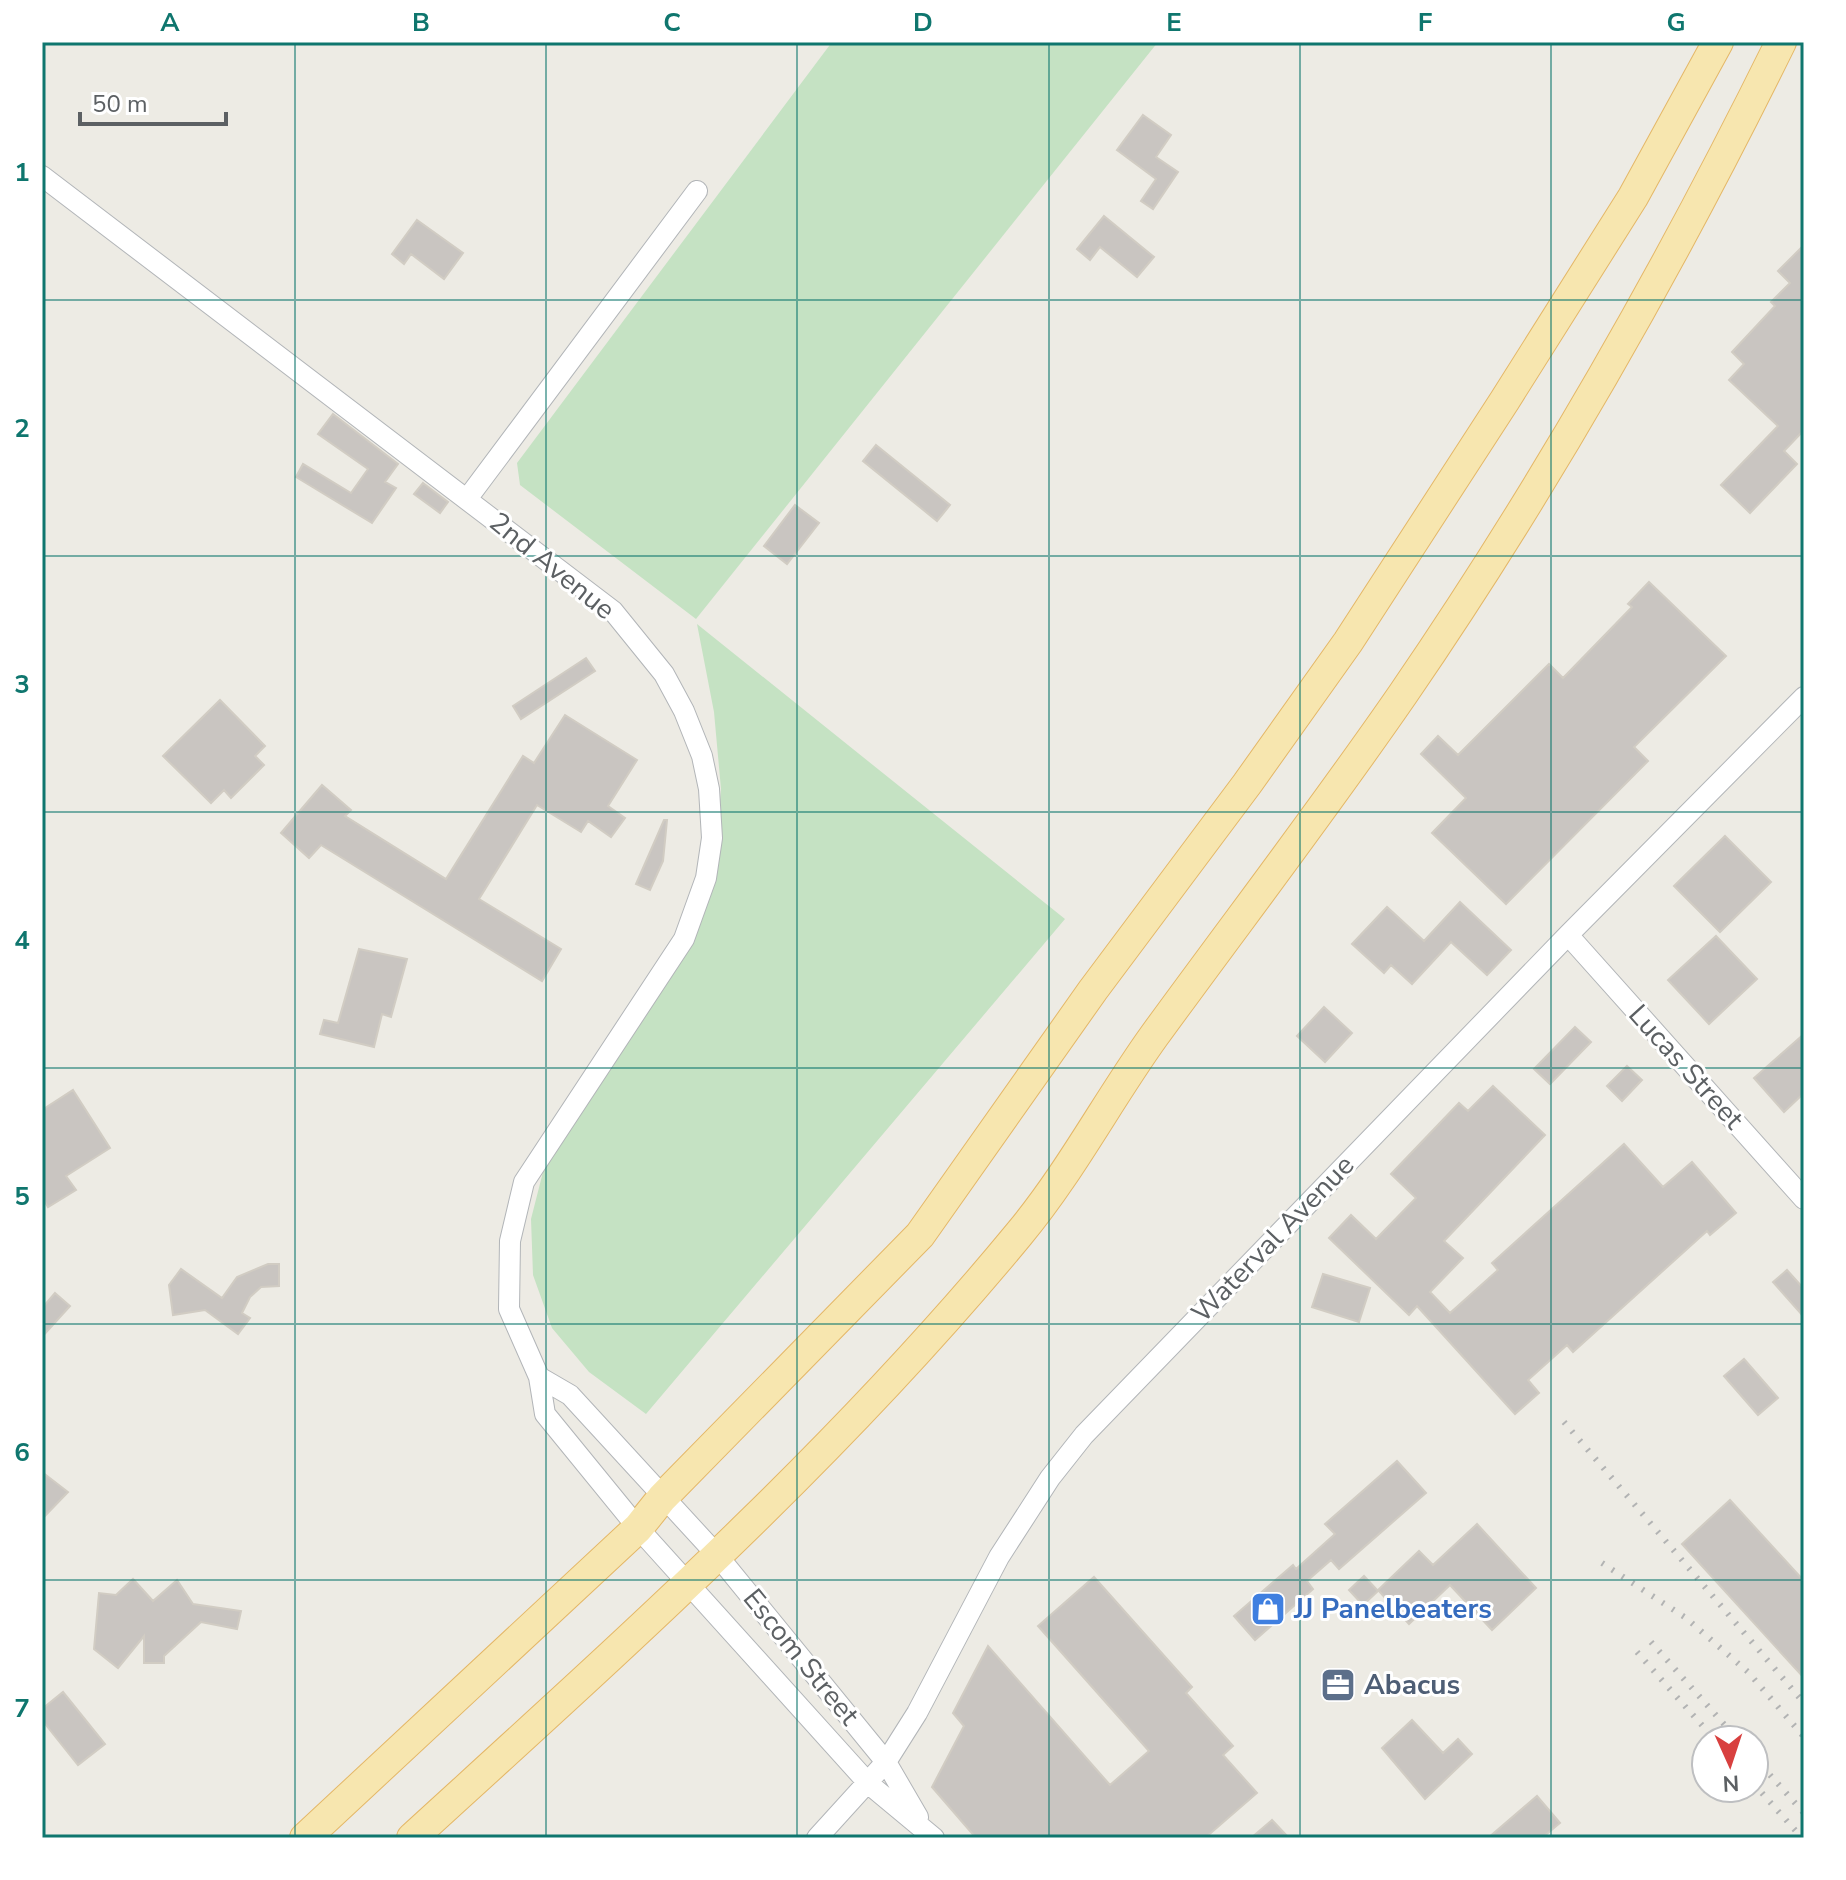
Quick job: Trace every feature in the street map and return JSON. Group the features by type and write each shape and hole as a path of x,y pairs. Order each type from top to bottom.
{"main road":[{"path":"305,1838 638,1528 662,1498 920,1235 1093,990 1247,784 1348,642 1633,197 1718,42"},
{"path":"412,1838 689,1585 916,1353 1023,1229 1153,1038 1270,882 1396,705 1593,396 1781,42"}],"street":[{"name":"2nd Avenue","path":"42,176 613,611 664,674 690,726 709,789 712,838 706,878 684,939 524,1182 510,1241 509,1309 539,1377 545,1414 638,1528"},
{"path":"467,499 697,191"},
{"name":"Waterval Avenue","path":"817,1838 886,1762 917,1713 999,1557 1050,1478 1084,1435 1568,935 1804,697"},
{"name":"Lucas Street","path":"1568,935 1804,1199"},
{"path":"539,1377 570,1395 662,1498"},
{"name":"Escom Street","path":"662,1498 717,1555 886,1762 929,1832"},
{"name":"Escom Street","path":"638,1528 869,1784 929,1832"}],"green space":[{"path":"832,42 1158,42 696,619 520,485 517,463"},
{"path":"697,624 1065,919 646,1414 589,1372 552,1328 533,1275 531,1219 544,1168 698,910 716,857 721,789 714,712"}],"building":[{"path":"1143,115 1171,135 1156,157 1178,172 1153,209 1141,201 1156,179 1117,150"},
{"path":"1104,216 1154,257 1137,277 1100,247 1090,260 1077,249"},
{"path":"417,220 463,253 444,279 411,254 404,264 392,254"},
{"path":"1804,245 1804,430 1784,451 1797,464 1750,513 1721,485 1778,426 1729,380 1744,364 1732,352 1775,306 1771,302 1790,283 1778,271"},
{"path":"333,414 398,464 385,482 396,488 372,523 296,477 303,464 351,493 368,469 318,434"},
{"path":"876,445 950,505 937,521 863,461"},
{"path":"423,483 448,502 440,513 414,494"},
{"path":"795,505 819,523 787,564 764,546"},
{"path":"1649,582 1726,656 1634,747 1648,761 1506,904 1432,833 1466,798 1421,754 1438,736 1458,755 1549,664 1563,678 1632,607 1628,604"},
{"path":"586,658 595,671 521,719 513,706"},
{"path":"220,700 265,746 255,756 264,765 231,798 224,790 211,803 163,756"},
{"path":"565,715 637,760 608,806 625,818 611,837 588,821 581,832 537,805 479,899 561,949 542,981 321,845 309,858 281,833 322,785 351,810 345,816 446,879 523,756 534,763"},
{"path":"664,820 667,820 663,861 650,890 636,884"},
{"path":"1725,836 1771,882 1720,932 1674,886"},
{"path":"1460,902 1511,950 1487,975 1451,942 1412,984 1391,965 1384,973 1352,944 1387,907 1424,941"},
{"path":"1716,936 1757,979 1709,1024 1668,980"},
{"path":"359,949 407,959 391,1017 382,1014 374,1047 320,1034 324,1020 338,1023"},
{"path":"1324,1007 1352,1033 1325,1062 1297,1036"},
{"path":"1575,1027 1591,1042 1550,1084 1534,1069"},
{"path":"1804,1034 1804,1093 1784,1112 1754,1078"},
{"path":"1627,1066 1642,1080 1622,1101 1607,1086"},
{"path":"1493,1086 1545,1135 1444,1241 1463,1258 1430,1292 1450,1313 1498,1270 1492,1263 1624,1144 1663,1187 1692,1162 1736,1213 1710,1235 1707,1231 1573,1352 1567,1345 1528,1380 1539,1393 1515,1414 1417,1306 1409,1315 1329,1238 1351,1215 1376,1239 1416,1198 1391,1174 1459,1103 1468,1111"},
{"path":"73,1090 110,1148 66,1176 76,1190 48,1207 42,1197 42,1110"},
{"path":"268,1264 279,1264 279,1286 261,1287 250,1297 242,1313 250,1318 238,1334 205,1310 173,1315 169,1285 181,1269 222,1298 237,1277"},
{"path":"1787,1270 1804,1289 1804,1317 1773,1282"},
{"path":"1323,1274 1370,1288 1359,1322 1312,1307"},
{"path":"55,1293 70,1306 42,1337 42,1308"},
{"path":"1744,1359 1778,1398 1758,1415 1724,1376"},
{"path":"1397,1461 1426,1493 1339,1569 1331,1560 1307,1581 1313,1589 1255,1640 1234,1616 1293,1565 1296,1569 1335,1534 1325,1524"},
{"path":"42,1472 68,1492 42,1519"},
{"path":"1730,1500 1804,1581 1804,1678 1682,1544"},
{"path":"1477,1524 1536,1588 1492,1630 1450,1585 1409,1624 1378,1590 1419,1551 1433,1565"},
{"path":"1364,1576 1378,1591 1363,1605 1349,1590"},
{"path":"1094,1577 1192,1687 1186,1693 1233,1746 1223,1755 1257,1793 1205,1838 976,1838 932,1787 964,1726 953,1713 988,1646 1110,1785 1149,1751 1038,1626"},
{"path":"133,1579 153,1601 177,1580 193,1604 241,1611 237,1629 201,1622 164,1656 164,1663 144,1663 144,1636 118,1668 94,1649 99,1593 116,1595"},
{"path":"63,1692 105,1744 78,1765 42,1720 42,1709"},
{"path":"1412,1720 1443,1753 1458,1739 1472,1754 1425,1799 1382,1748"},
{"path":"1537,1796 1560,1823 1542,1838 1488,1838"},
{"path":"1272,1820 1289,1838 1251,1838"}],"railway":[{"path":"1564,1422 1804,1703"},
{"path":"1602,1563 1686,1618 1748,1672 1804,1737"},
{"path":"1651,1642 1724,1724"},
{"path":"1637,1652 1701,1724"},
{"path":"1770,1775 1804,1813"},
{"path":"1770,1802 1802,1838"}],"place":[{"name":"JJ Panelbeaters","path":"1268,1609"},
{"name":"Abacus","path":"1338,1685"}]}
